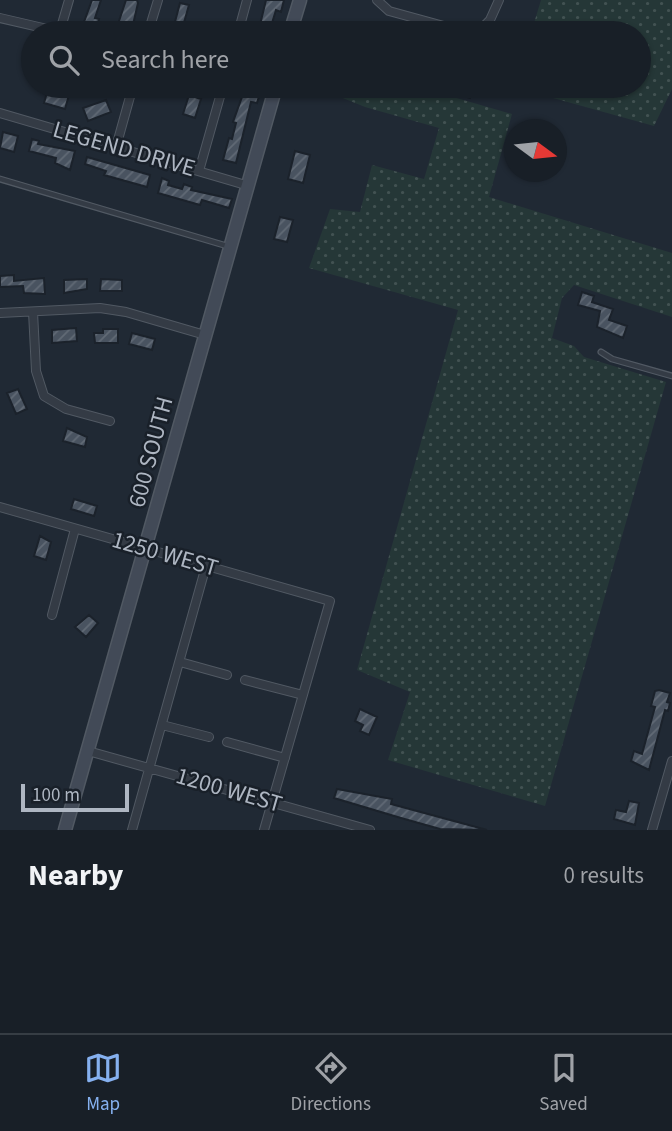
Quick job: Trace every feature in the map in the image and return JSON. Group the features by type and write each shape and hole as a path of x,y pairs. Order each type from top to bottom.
{"main road":[{"path":"294,21 300,0"},
{"name":"600 SOUTH","path":"65,830 273,98"}],"street":[{"path":"63,21 69,0"},
{"path":"152,21 158,0"},
{"path":"241,21 247,0"},
{"path":"377,0 389,11 426,21"},
{"path":"490,21 499,0"},
{"path":"0,18 21,23"},
{"path":"116,147 130,98"},
{"path":"199,171 220,98"},
{"name":"LEGEND DRIVE","path":"0,113 248,186"},
{"path":"0,313 100,308 126,312 205,335"},
{"path":"33,312 36,371 44,396 66,409 110,421"},
{"name":"1250 WEST","path":"0,507 330,601 303,695"},
{"path":"51,615 75,529"},
{"path":"132,830 206,566"},
{"path":"180,662 227,675"},
{"path":"245,680 303,695 264,830"},
{"path":"162,725 209,737"},
{"path":"227,742 285,758"},
{"name":"1200 WEST","path":"88,751 365,829"},
{"path":"652,830 672,761"}],"lane":[{"path":"0,179 231,247"},
{"path":"601,352 612,359 672,376"}],"shaded area":[{"path":"541,0 672,0 672,89 654,126 553,98 651,98 651,21 535,21"},
{"path":"343,98 457,98 512,114 511,119 504,119 504,143 489,197 672,253 672,317 574,285 562,298 552,338 574,346 584,357 666,382 545,806 388,760 410,692 357,670 458,310 309,268 330,209 360,212 372,165 424,179 439,128"}],"building":[{"path":"92,0 101,0 95,18 98,21 84,21"},
{"path":"126,0 137,0 134,21 119,21"},
{"path":"266,0 284,0 281,12 276,10 273,21 261,21"},
{"path":"180,3 189,5 184,21 175,21"},
{"path":"45,98 68,98 65,109 44,103"},
{"path":"188,98 201,99 195,118 183,114"},
{"path":"242,98 258,98 257,103 251,102 236,163 223,160 229,138 232,139 236,123 233,122"},
{"path":"106,100 111,112 88,121 83,108"},
{"path":"3,132 18,136 14,152 0,148"},
{"path":"32,139 39,141 38,144 75,151 70,170 55,163 56,158 29,151"},
{"path":"295,151 310,155 303,183 288,179"},
{"path":"87,157 150,175 147,187 104,175 106,171 85,164"},
{"path":"162,178 169,181 168,185 182,189 184,184 192,187 191,190 232,199 229,208 202,200 200,205 158,193"},
{"path":"280,217 293,220 287,242 274,239"},
{"path":"14,275 14,281 44,278 45,294 24,293 23,286 0,287 0,276"},
{"path":"87,279 87,289 64,293 64,280"},
{"path":"101,279 122,280 122,291 100,291"},
{"path":"582,292 594,296 592,302 613,309 609,320 627,326 623,338 597,327 600,311 578,305"},
{"path":"76,328 77,341 52,343 52,330"},
{"path":"103,329 118,329 118,343 95,343 94,333 103,333"},
{"path":"132,333 155,339 152,350 129,344"},
{"path":"18,389 27,409 16,414 7,393"},
{"path":"67,428 87,437 85,447 63,441"},
{"path":"74,499 97,506 94,516 71,509"},
{"path":"40,536 51,542 46,560 34,556"},
{"path":"89,615 98,623 86,637 75,627"},
{"path":"655,691 670,693 667,702 670,703 668,711 665,710 649,770 631,761 634,751 642,754 655,707 651,706"},
{"path":"360,709 377,717 369,735 360,731 363,725 355,721"},
{"path":"337,789 392,799 391,804 487,830 440,829 334,798"},
{"path":"629,801 639,803 635,825 614,819 616,810 626,812"}]}
